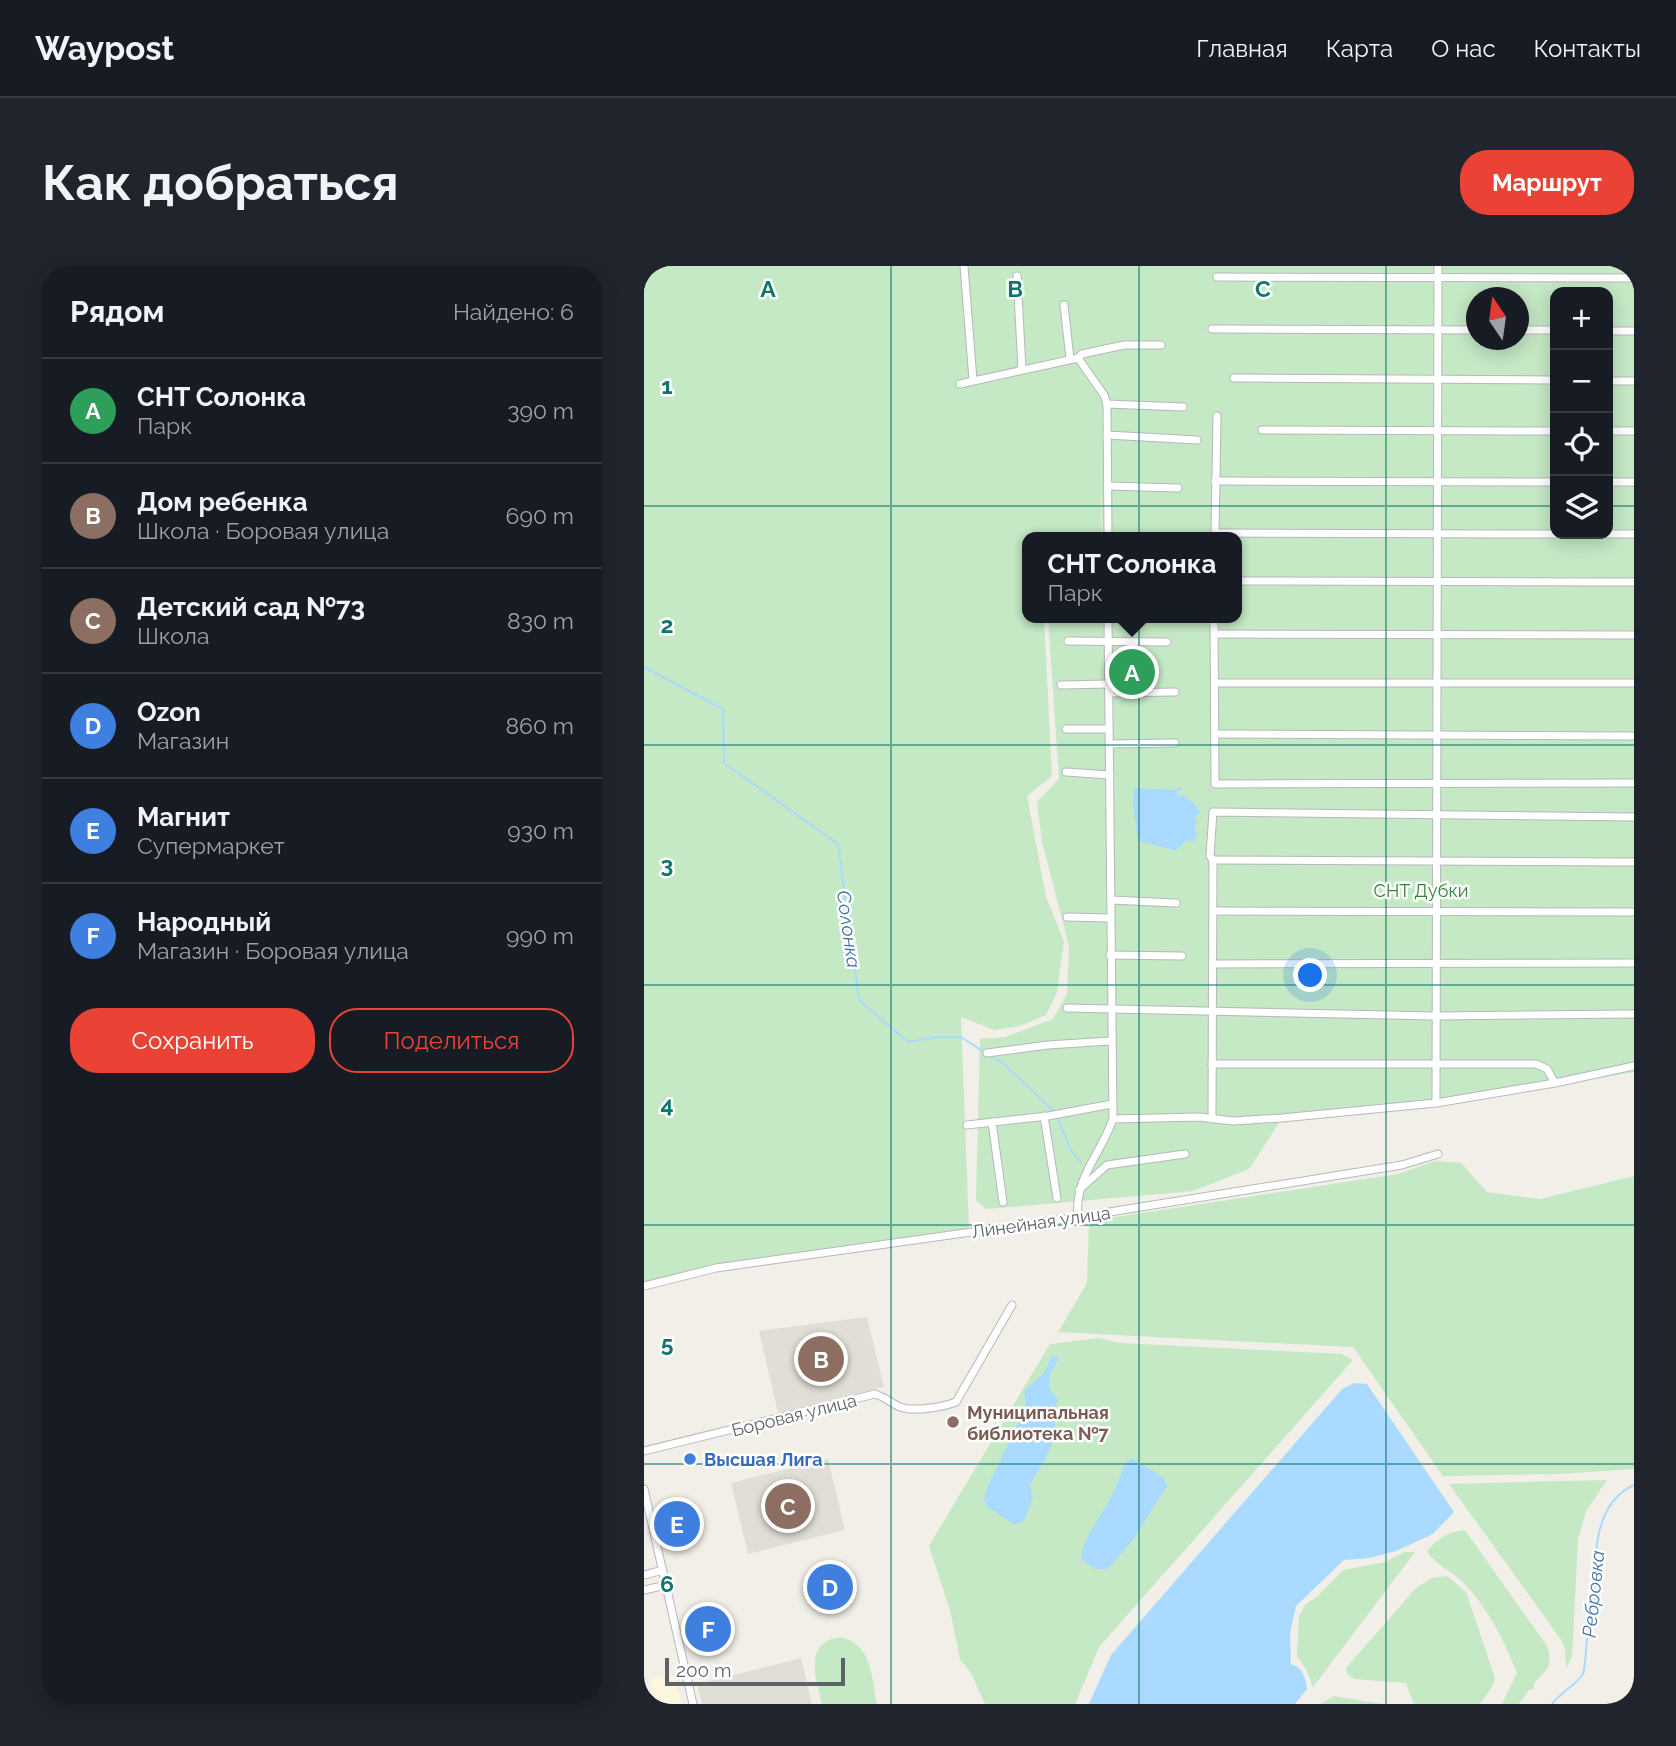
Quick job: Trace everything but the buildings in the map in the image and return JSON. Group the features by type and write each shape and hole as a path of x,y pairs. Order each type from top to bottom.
{"street":[{"path":"964,266 973,380"},
{"path":"1436,1103 1438,266"},
{"path":"1017,276 1022,369"},
{"path":"1217,277 1634,278"},
{"path":"1064,305 1074,358 1104,395 1107,404 1108,532"},
{"path":"1212,329 1466,330"},
{"path":"1529,330 1550,330"},
{"path":"1613,331 1634,331"},
{"path":"960,384 1124,345 1161,345"},
{"path":"1234,378 1550,380"},
{"path":"1613,381 1634,381"},
{"path":"1107,404 1183,407"},
{"path":"1215,532 1217,416"},
{"path":"1262,430 1550,431"},
{"path":"1613,431 1634,431"},
{"path":"1107,435 1197,440"},
{"path":"1215,481 1550,482"},
{"path":"1613,482 1634,482"},
{"path":"1108,486 1178,488"},
{"path":"1242,535 1550,534"},
{"path":"1613,534 1634,534"},
{"path":"1242,581 1634,582"},
{"path":"1078,1217 1079,1190 1085,1173 1113,1119 1110,1041 1108,623"},
{"path":"1214,623 1215,784 1634,783"},
{"path":"1216,634 1634,635"},
{"path":"1068,641 1167,642"},
{"path":"1215,683 1634,683"},
{"path":"1060,685 1175,692"},
{"path":"1066,729 1109,729"},
{"path":"1216,734 1634,736"},
{"path":"1109,744 1175,743"},
{"path":"1066,772 1110,775"},
{"path":"1212,1119 1212,814 1218,810 1634,817"},
{"path":"1213,860 1634,862"},
{"path":"1111,901 1176,903"},
{"path":"1213,911 1634,912"},
{"path":"1067,917 1110,918"},
{"path":"1110,954 1182,956"},
{"path":"1213,964 1634,963"},
{"path":"1067,1008 1435,1016 1634,1014"},
{"path":"987,1053 1110,1041"},
{"path":"1212,1064 1536,1064 1547,1069 1555,1083"},
{"path":"1113,1119 1157,1117 1233,1121 1436,1103 1555,1083 1634,1066"},
{"path":"967,1125 1044,1116 1112,1104"},
{"path":"1044,1116 1057,1198"},
{"path":"992,1122 1003,1202"},
{"path":"1079,1190 1107,1165 1185,1154"},
{"name":"Линейная улица","path":"644,1286 716,1268 1078,1217 1402,1165 1438,1154"},
{"name":"Боровая улица","path":"644,1451 875,1394 902,1408 943,1407 956,1402 1012,1305"},
{"path":"644,1489 693,1704"},
{"path":"644,1575 663,1570"},
{"path":"644,1590 666,1584"}],"shaded area":[{"path":"867,1317 884,1387 778,1413 759,1331"},
{"path":"828,1459 845,1530 748,1554 731,1483"},
{"path":"801,1658 812,1704 702,1704 697,1684"},
{"path":"670,1673 675,1678 681,1704 656,1704 650,1679"}],"green space":[{"name":"СНТ Дубки","path":"644,266 1634,266 1634,1072 1457,1102 1282,1118 1249,1169 1193,1191 986,1209 976,1200 980,1039 1005,1037 1053,1019 1067,994 1069,946 1042,842 1037,802 1059,779 1048,623 1242,623 1242,532 1103,532 1101,488 1102,532 1022,532 1022,623 1044,623 1052,776 1027,796 1046,897 1064,941 1057,992 1046,1015 1020,1026 994,1030 961,1017 969,1232 716,1268 644,1286"},
{"path":"1435,1161 1461,1163 1487,1192 1540,1199 1634,1176 1634,1469 1558,1474 1443,1476 1353,1347 1058,1332 1087,1283 1089,1221 1398,1174"},
{"path":"1098,1338 1120,1343 1342,1354 1353,1360 1099,1647 1075,1704 985,1704 971,1673 960,1659 950,1610 929,1546 1050,1344"},
{"path":"1607,1480 1586,1511 1578,1540 1572,1657 1566,1668 1562,1641 1449,1484"},
{"path":"1465,1530 1547,1646 1548,1667 1534,1683 1534,1689 1529,1690 1519,1704 1502,1704 1517,1673 1488,1614 1464,1583 1435,1561 1427,1551 1444,1536"},
{"path":"1404,1552 1415,1552 1313,1687 1297,1656 1299,1616 1306,1604 1318,1596 1343,1570 1386,1562"},
{"path":"1447,1576 1466,1592 1495,1678 1480,1704 1414,1704 1406,1683 1354,1679 1347,1674 1346,1668 1416,1588 1432,1578"},
{"path":"840,1637 851,1641 865,1654 877,1704 822,1704 815,1673 816,1654 828,1641"},
{"path":"1334,1696 1382,1704 1320,1704"}],"water":[{"path":"1183,788 1177,792 1178,796 1184,795 1195,804 1200,813 1195,817 1197,824 1194,828 1197,834 1194,842 1187,840 1177,850 1138,840 1133,790 1172,790"},
{"path":"1054,1356 1059,1358 1050,1375 1049,1388 1058,1399 1052,1418 1057,1431 1046,1458 1030,1485 1033,1497 1024,1521 1015,1525 989,1508 984,1500 986,1490 1026,1406 1024,1391 1044,1373"},
{"path":"1354,1383 1367,1384 1454,1512 1433,1534 1396,1551 1370,1558 1344,1560 1296,1606 1290,1633 1291,1664 1303,1673 1307,1689 1295,1704 1089,1704 1111,1655 1342,1389"},
{"path":"1132,1458 1164,1478 1167,1486 1132,1541 1108,1569 1095,1569 1081,1559 1084,1544 1112,1494 1126,1462"}],"waterway":[{"name":"Солонка","path":"644,667 723,709 724,763 838,844 859,1000 908,1042 936,1037 961,1037 984,1052"},
{"name":"Солонка","path":"992,1056 1056,1113"},
{"name":"Солонка","path":"1058,1118 1070,1149 1081,1163"},
{"name":"Ребровка","path":"1552,1704 1583,1674 1589,1618 1595,1597 1599,1532 1611,1505 1634,1485"}],"place":[{"name":"СНТ Солонка","path":"1132,672"},
{"name":"Дом ребенка","path":"821,1359"},
{"name":"Муниципальная библиотека №7","path":"953,1422"},
{"name":"Высшая Лига","path":"690,1459"},
{"name":"Детский сад №73","path":"788,1506"},
{"name":"Магнит","path":"677,1524"},
{"name":"Ozon","path":"830,1587"},
{"name":"Народный","path":"708,1629"}]}
